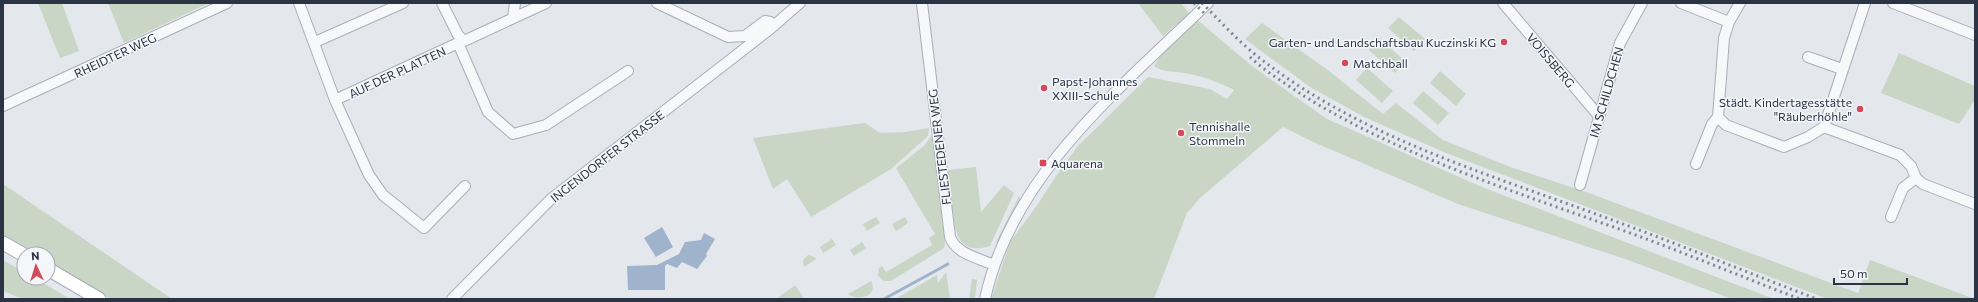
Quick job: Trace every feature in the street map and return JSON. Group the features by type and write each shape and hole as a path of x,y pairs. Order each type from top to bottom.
{"main road":[{"path":"3,244 16,251"},
{"path":"56,274 99,299"}],"street":[{"name":"RHEIDTER WEG","path":"3,106 227,3"},
{"name":"AUF DER PLATTEN","path":"299,3 315,42 335,100 368,175 383,195 424,228 465,186"},
{"path":"315,42 404,3"},
{"path":"442,3 461,42 488,112 513,134 546,125 628,71"},
{"path":"513,18 514,3"},
{"name":"AUF DER PLATTEN","path":"335,100 546,3"},
{"path":"657,3 728,37 745,36 765,21 770,22 774,26"},
{"name":"INGENDORFER STRASSE","path":"452,299 550,200 774,26 800,3"},
{"name":"FLIESTEDENER WEG","path":"922,3 950,237 955,247 961,251 994,264"},
{"path":"985,299 994,264 1020,208 1041,177 1066,145 1132,76 1208,3"},
{"name":"VOISSBERG","path":"1503,3 1599,116"},
{"name":"IM SCHILDCHEN","path":"1580,185 1620,43 1642,3"},
{"path":"1680,3 1729,22"},
{"path":"1696,164 1712,124 1718,117 1724,38 1729,22 1740,3"},
{"path":"1718,117 1726,125 1784,147 1808,137 1824,127 1865,3"},
{"path":"1893,3 1975,34"},
{"path":"1808,57 1842,69"},
{"path":"1824,127 1900,155 1910,166 1916,178 1923,184 1975,204"},
{"path":"1891,216 1902,188 1916,178"}],"green space":[{"path":"38,3 62,3 79,51 60,58"},
{"path":"108,3 209,3 124,43"},
{"path":"1138,3 1181,3 1189,13 1252,66 1327,119 1482,187 1774,299 1732,299 1628,260 1458,204 1311,141 1283,127 1200,198 1187,213 1154,299 991,299 1010,242 1038,204 1056,176 1077,147 1148,77 1210,89 1227,99 1234,90 1204,78 1185,73 1165,71 1154,66 1162,54 1185,33 1177,24 1163,36"},
{"path":"1399,17 1425,39 1414,51 1388,28"},
{"path":"1262,23 1329,71 1383,114 1396,103 1443,140 1513,168 1586,192 1858,293 1870,260 1975,299 1828,299 1446,153 1364,117 1310,87 1245,39"},
{"path":"1379,38 1405,61 1395,73 1369,50"},
{"path":"1899,53 1975,86 1975,100 1959,124 1881,93"},
{"path":"1367,68 1393,91 1382,103 1356,80"},
{"path":"1440,71 1466,94 1456,106 1430,83"},
{"path":"1423,91 1449,113 1438,125 1413,103"},
{"path":"865,123 880,133 905,132 929,128 928,136 891,169 811,217 787,179 773,189 753,138"},
{"path":"931,136 933,136 945,244 944,248 891,281 884,281 878,276 879,268 882,266 886,272 932,245 929,238 935,234 896,168 925,145"},
{"path":"976,167 981,212 1004,185 1014,193 990,246 971,248 960,240 957,233 953,216 948,170"},
{"path":"3,184 172,299 110,299 56,268 56,246 19,246 3,237"},
{"path":"1019,196 1020,200 1001,238 995,244"},
{"path":"876,217 880,223 867,231 863,224"},
{"path":"905,217 908,223 896,231 892,224"},
{"path":"832,239 836,245 823,253 820,247"},
{"path":"862,242 866,248 854,256 850,250"},
{"path":"808,255 815,257 816,259 804,267 803,260"},
{"path":"3,260 16,267 16,286 48,286 70,299 23,299 3,291"},
{"path":"946,272 950,299 895,299 937,275 938,283"},
{"path":"972,279 977,280 975,299 969,299"},
{"path":"871,281 873,286 870,294 857,297 848,294"},
{"path":"796,286 804,299 776,299"}],"water":[{"path":"662,227 673,247 656,257 644,238"},
{"path":"704,233 715,239 706,254 707,256 697,269 682,262 677,268 667,264 665,266 665,290 628,290 627,266 657,265 679,254 685,242 701,240"}],"waterway":[{"path":"884,299 948,264"}],"railway":[{"path":"1194,3 1205,14"},
{"path":"1202,3 1250,50 1296,84 1337,109 1380,130 1469,168 1631,227 1817,299"},
{"path":"1250,57 1269,73 1304,96 1375,135 1412,152 1488,182 1652,241 1800,299"}],"place":[{"name":"Garten- und Landschaftsbau Kuczinski KG","path":"1504,42"},
{"name":"Matchball","path":"1345,63"},
{"name":"Papst-Johannes XXIII-Schule","path":"1044,88"},
{"name":"Städt. Kindertagesstätte \"Räuberhöhle\"","path":"1860,109"},
{"name":"Tennishalle Stommeln","path":"1181,133"},
{"name":"Aquarena","path":"1043,163"}]}
